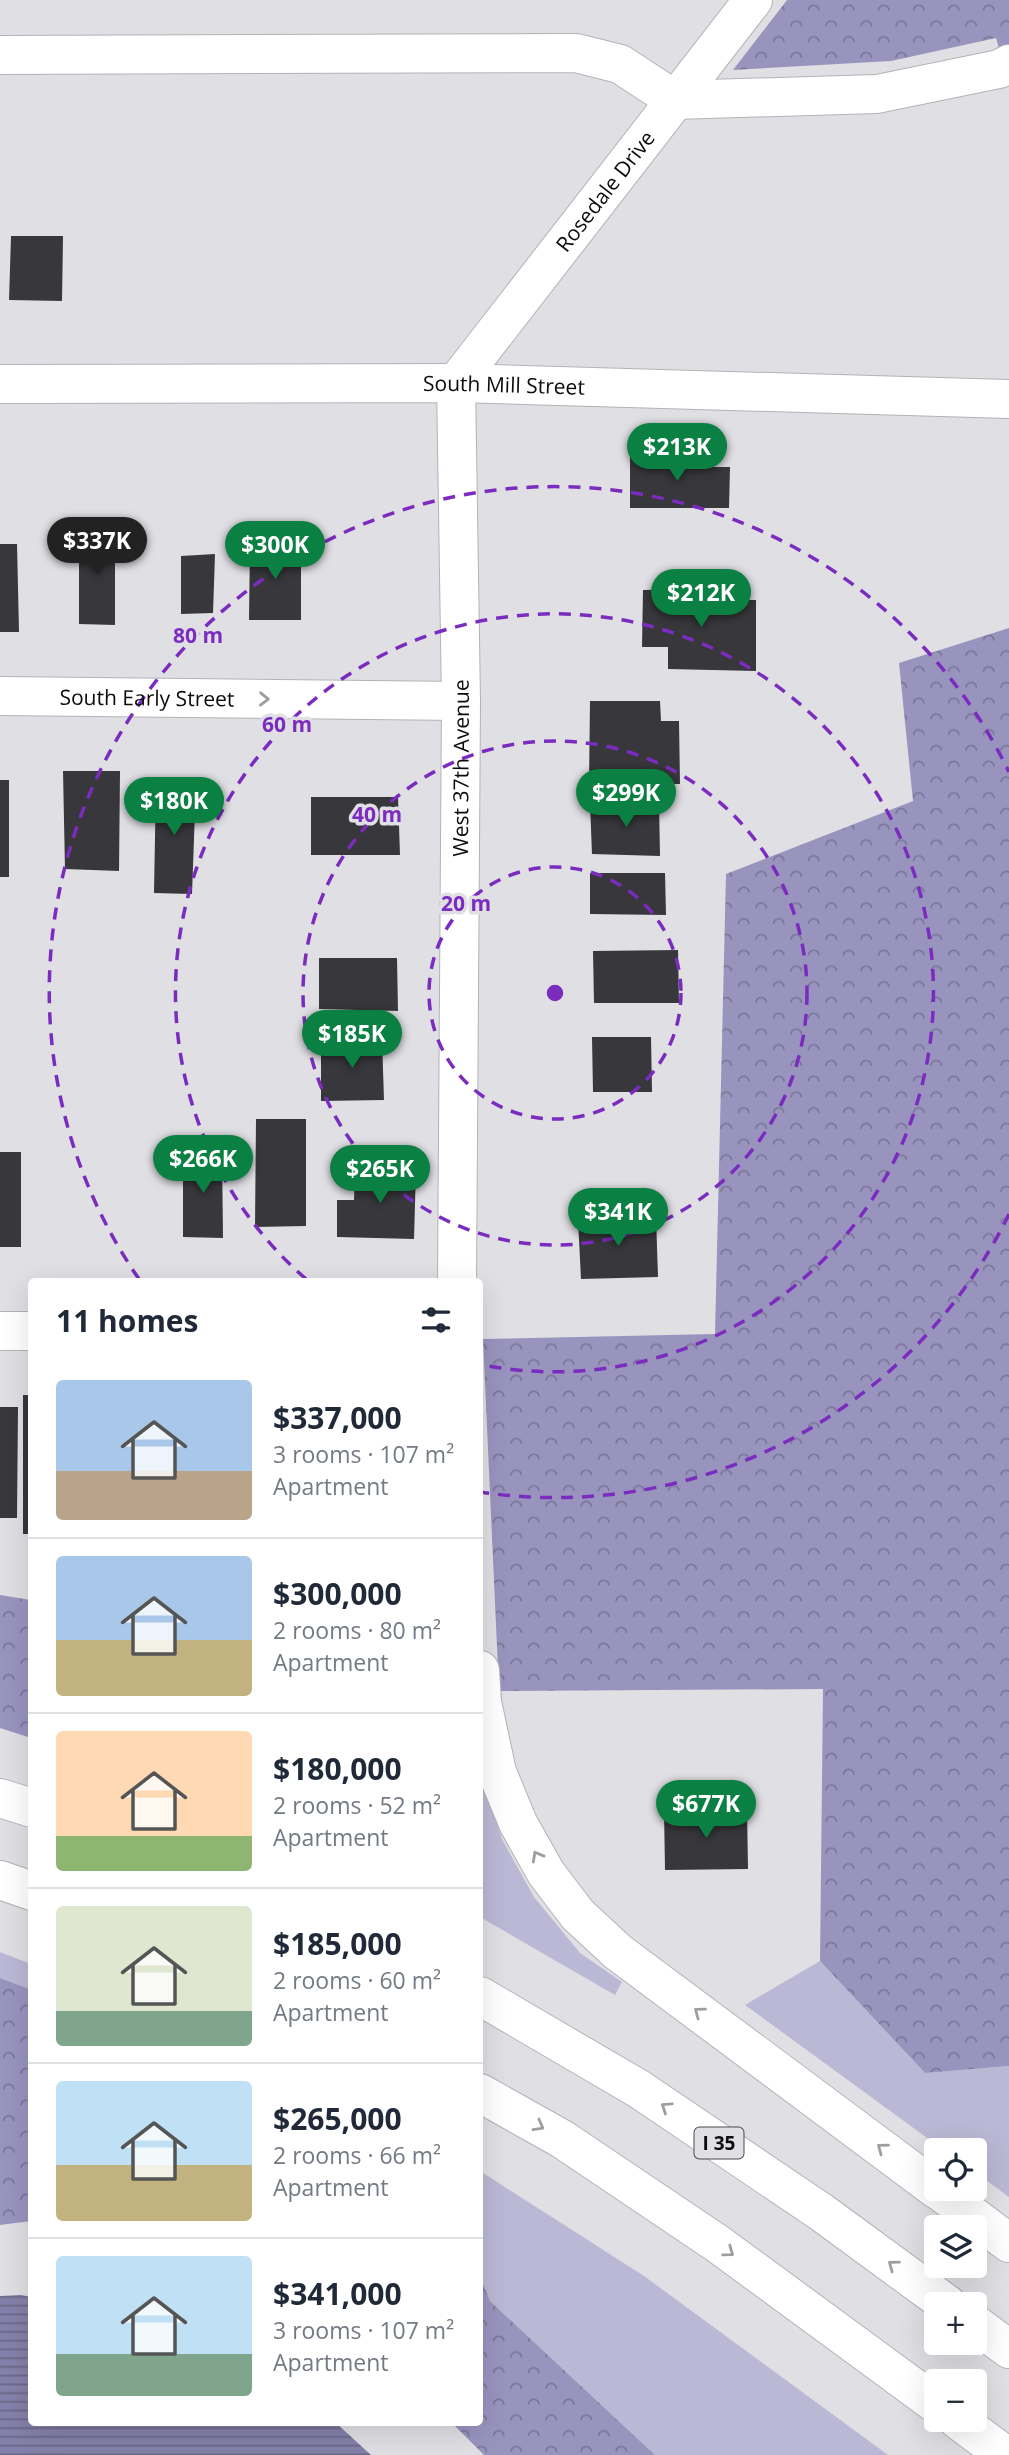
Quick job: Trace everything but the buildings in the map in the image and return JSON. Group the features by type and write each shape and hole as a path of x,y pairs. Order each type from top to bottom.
{"main road":[{"name":"Rosedale Drive","path":"456,383 753,0"},
{"path":"0,55 576,53 620,64 675,100 877,94 999,69 1009,64"},
{"name":"South Mill Street","path":"0,384 456,383 1009,399"},
{"name":"West 37th Avenue","path":"456,383 461,701 457,1278"},
{"name":"South Early Street","path":"0,696 461,701"},
{"path":"0,1331 28,1331"},
{"path":"483,1707 497,1772 518,1823 546,1873 578,1915 618,1952 924,2179"},
{"path":"0,1798 28,1807"},
{"path":"0,1880 28,1890"},
{"name":"I 35","path":"483,1998 639,2089 821,2212 930,2292"},
{"path":"483,2095 562,2139 719,2244 924,2395"},
{"path":"953,2201 1009,2243"},
{"path":"987,2333 1009,2349"},
{"path":"974,2432 1005,2455"}],"shaded area":[{"path":"483,1776 502,1839 534,1897 580,1953 622,1982 615,1995 483,1919"},
{"path":"0,1952 28,1963 28,1989 0,1978"},
{"path":"820,1961 925,2073 1009,2066 1009,2197 987,2181 987,2138 927,2138 745,2005"},
{"path":"483,2173 644,2276 888,2455 655,2455 490,2301 483,2284"},
{"path":"0,2296 28,2296 28,2426 339,2426 371,2455 0,2455"}],"green space":[{"path":"787,0 1009,0 1009,84 996,38 891,61 733,70"},
{"path":"1009,628 1009,2066 925,2073 820,1961 823,1689 499,1691 483,1339 715,1334 726,874 913,801 899,663"},
{"path":"0,1595 28,1600 28,1737 0,1728"},
{"path":"0,1978 28,1988 28,2221 0,2225"},
{"path":"483,2284 490,2301 655,2455 484,2455 455,2426 483,2426"}]}
